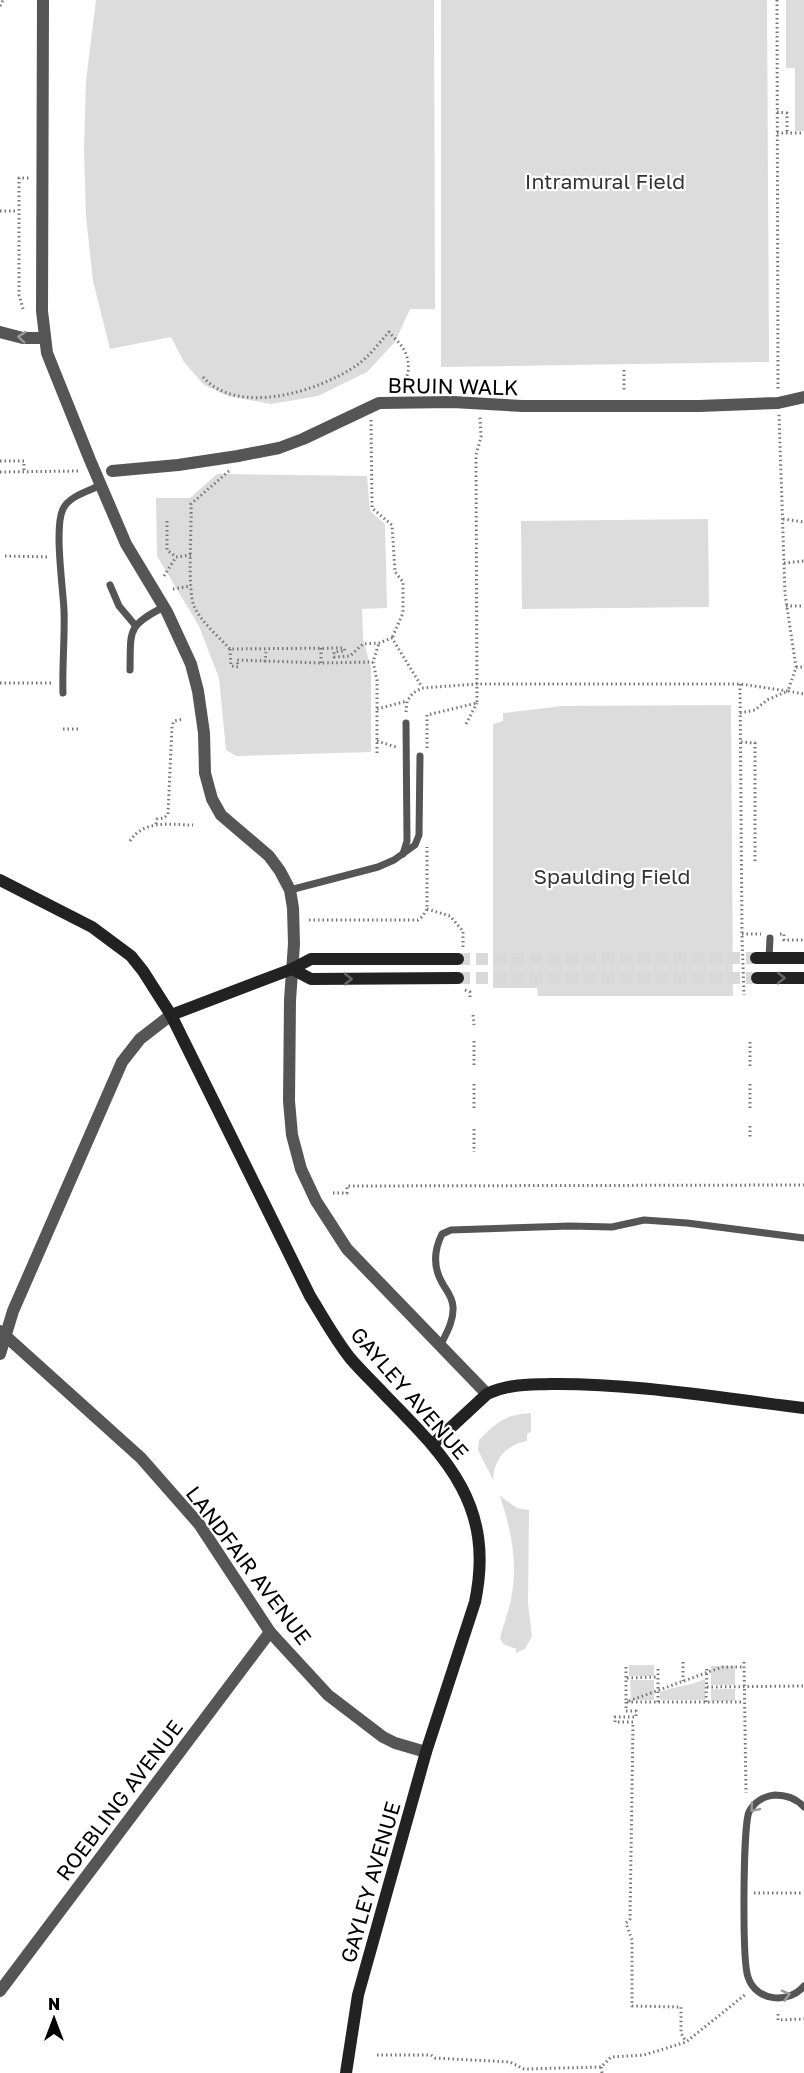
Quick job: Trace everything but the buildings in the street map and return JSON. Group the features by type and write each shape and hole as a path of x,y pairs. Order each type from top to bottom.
{"street":[{"path":"43,0 41,31 42,311 47,353 126,544 164,607 191,664 198,691 204,733 205,773 212,799 220,814 269,856 290,890 293,908 289,1101 292,1136 301,1169 316,1201 347,1249 487,1394"},
{"path":"0,332 22,338 45,338"},
{"name":"BRUIN WALK","path":"112,471 238,456 279,448 379,403 624,406 778,403 804,397"},
{"name":"GAYLEY AVENUE","path":"0,880 92,927 131,956 143,970 171,1015 310,1296 332,1334 351,1359 433,1444 456,1475 470,1503 481,1552 475,1602 426,1752 358,1995 346,2073"},
{"path":"762,958 804,958"},
{"path":"0,1354 2,1334 122,1062 140,1039 171,1015 292,969 311,959 458,959"},
{"path":"292,969 311,979 458,978"},
{"path":"757,978 804,978"},
{"name":"LANDFAIR AVENUE","path":"2,1334 141,1458 199,1524 270,1632 328,1695 383,1737 426,1752"},
{"path":"433,1444 487,1394 515,1385 582,1384 635,1388 804,1408"},
{"name":"ROEBLING AVENUE","path":"0,1991 270,1632"}],"lane":[{"path":"63,693 64,610 60,520 63,509 69,501 101,485"},
{"path":"110,585 119,606 135,625"},
{"path":"130,670 131,634 135,625 164,607"},
{"path":"403,854 407,841 406,723"},
{"path":"290,890 378,867 415,845 419,835 420,756"},
{"path":"762,958 770,938"},
{"path":"440,1346 450,1327 454,1305 434,1267 436,1244 442,1234 451,1230 612,1227 644,1220 687,1223 804,1238"},
{"path":"804,1807 793,1798 765,1797 756,1802 746,1819 746,1965 748,1979 764,1996 780,1998 793,1995 804,1986"}],"path":[{"path":"0,6 3,0"},
{"path":"777,0 777,384"},
{"path":"777,112 787,113 787,133"},
{"path":"777,133 804,133"},
{"path":"23,309 18,295 19,178 29,178"},
{"path":"0,211 18,211"},
{"path":"203,377 210,385 230,393 269,397 292,393 318,386 359,364 389,332 403,349 409,371 403,386 379,403"},
{"path":"624,370 624,406"},
{"path":"466,724 477,704 476,455 481,437 480,403"},
{"path":"740,713 755,710 767,700 788,691 796,667 786,606 781,429"},
{"path":"230,649 344,648 345,651 334,652 334,657 350,656 363,644 379,643 392,638 403,613 403,582 395,572 392,525 372,508 371,435"},
{"path":"238,456 230,471 191,504 193,604 202,618 230,649 231,666 238,667 237,660 373,662"},
{"path":"0,461 24,462 24,472"},
{"path":"0,472 80,471"},
{"path":"783,519 804,522"},
{"path":"166,521 166,549 176,557 191,555"},
{"path":"5,556 61,557"},
{"path":"164,576 176,557"},
{"path":"784,563 804,561"},
{"path":"173,589 191,586"},
{"path":"786,606 804,606"},
{"path":"392,638 422,688"},
{"path":"377,753 377,680 373,662 379,643"},
{"path":"321,648 321,663"},
{"path":"265,662 266,652"},
{"path":"796,667 804,667"},
{"path":"0,683 63,683"},
{"path":"406,723 407,701 413,693 422,688 477,684 740,684 804,694"},
{"path":"740,684 744,995"},
{"path":"377,709 407,701"},
{"path":"427,749 427,715 477,704"},
{"path":"156,824 157,819 164,818 168,814 172,726 178,719 184,719"},
{"path":"63,729 81,729"},
{"path":"377,741 406,750"},
{"path":"741,742 755,742 755,863"},
{"path":"130,841 135,833 156,824 193,825"},
{"path":"309,920 418,920 427,909 427,840"},
{"path":"473,1015 474,1025"},
{"path":"474,1041 474,1068"},
{"path":"750,1042 750,1066"},
{"path":"474,1084 474,1110"},
{"path":"750,1084 750,1109"},
{"path":"750,1126 750,1138"},
{"path":"474,1129 474,1152"},
{"path":"333,1192 347,1192 347,1186 804,1185"},
{"path":"683,1662 683,1681"},
{"path":"744,1662 746,1793"},
{"path":"626,1667 626,1711 636,1711 636,1717 615,1717 615,1722 633,1722 630,1919 626,1923 632,1940 632,2006 681,2007 681,2033 686,2042"},
{"path":"706,1702 707,1667"},
{"path":"627,1702 722,1667 744,1667"},
{"path":"657,1702 658,1668"},
{"path":"626,1678 658,1677"},
{"path":"707,1687 804,1686"},
{"path":"627,1702 744,1702"},
{"path":"754,1893 802,1893"},
{"path":"377,2055 431,2055 435,2058 510,2062 524,2069 600,2067 611,2057 644,2055 686,2042 754,1987"},
{"path":"778,2014 778,2020 804,2019"},
{"path":"600,2067 602,2073"}],"green space":[{"path":"96,0 434,0 435,309 410,309 395,342 367,372 318,396 271,404 228,396 204,385 184,362 171,337 110,349 93,281 86,216 84,150 86,81"},
{"name":"Intramural Field","path":"441,0 767,0 769,362 441,367"},
{"path":"786,0 804,0 804,131 795,131 795,68 786,68"},
{"path":"217,474 367,476 370,511 385,524 387,608 362,609 363,638 371,668 371,752 236,756 226,750 219,678 199,626 157,556 156,498 190,498"},
{"path":"708,519 709,607 522,609 521,521"},
{"name":"Spaulding Field","path":"731,705 733,996 538,996 537,988 493,988 493,724 503,721 503,713 562,706"},
{"path":"531,1413 531,1432 527,1434 527,1441 507,1449 502,1454 496,1465 493,1480 478,1450 479,1440 502,1420"},
{"path":"500,1496 517,1508 529,1510 528,1603 532,1636 525,1649 516,1653 516,1649 503,1644 500,1638 511,1599 514,1568 510,1531"},
{"path":"629,1665 654,1665 654,1676 629,1676"},
{"path":"711,1666 735,1666 735,1685 711,1685"},
{"path":"705,1679 705,1700 660,1700 660,1692"},
{"path":"630,1680 654,1680 654,1700 631,1700"},
{"path":"711,1689 735,1689 735,1701 711,1701"}],"tunnel":[{"path":"458,959 756,958"},
{"path":"458,978 757,978"}]}
